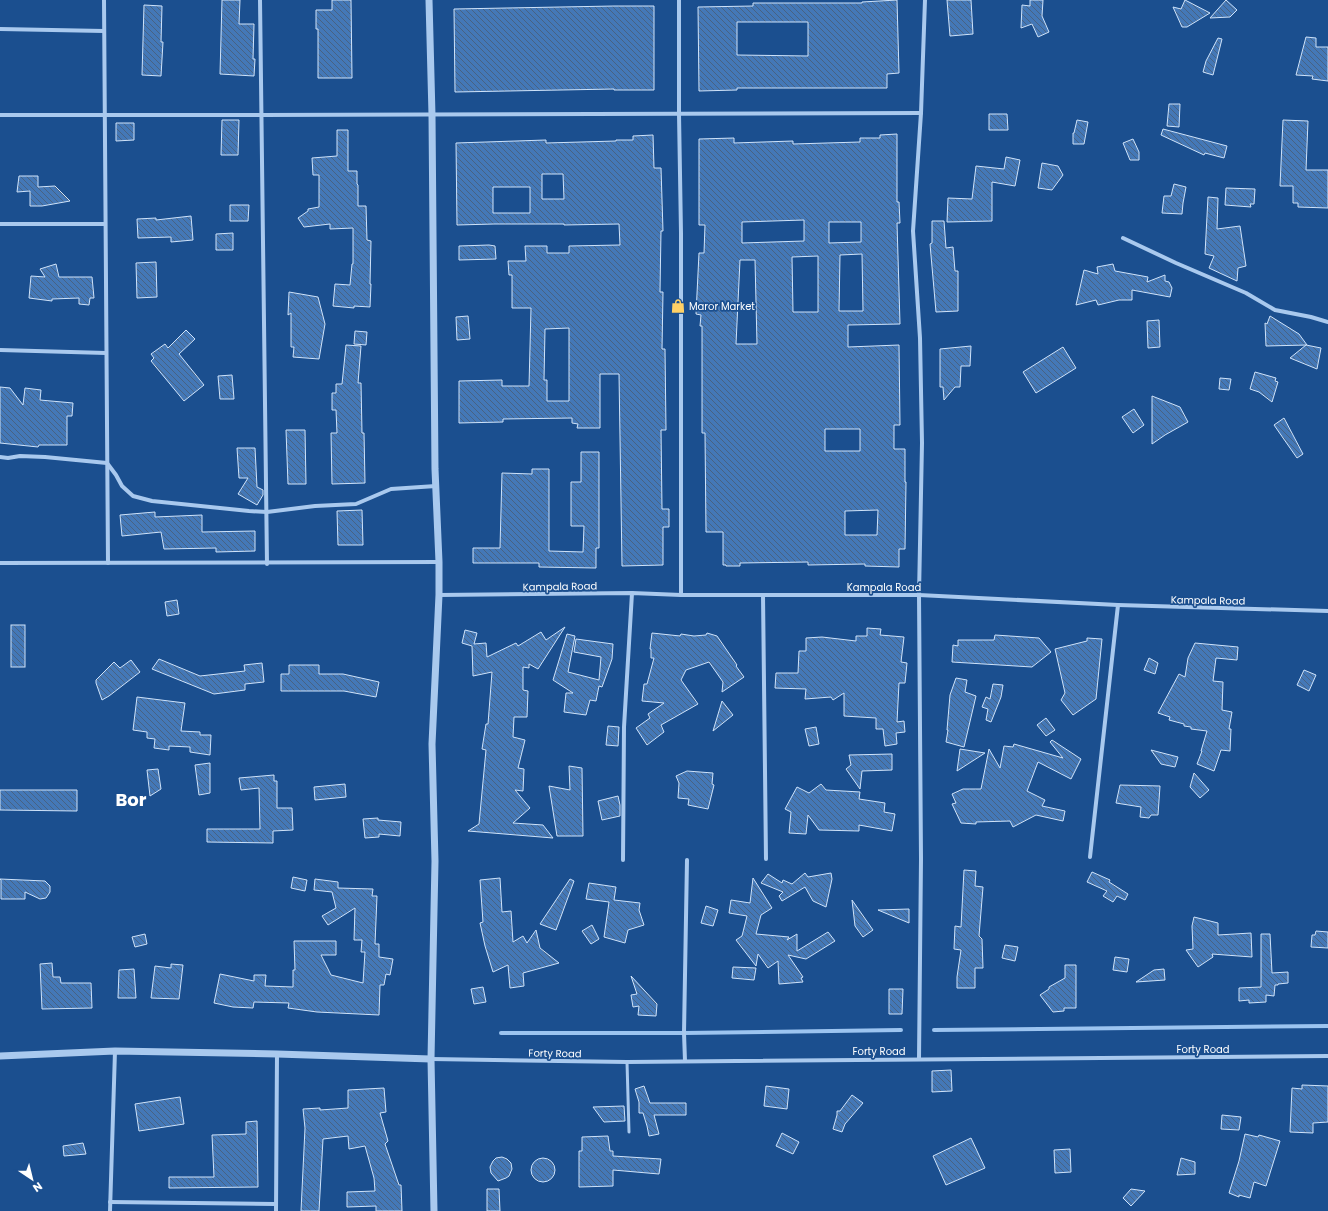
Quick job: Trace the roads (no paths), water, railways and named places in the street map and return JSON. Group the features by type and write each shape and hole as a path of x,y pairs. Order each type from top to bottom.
{"street":[{"path":"104,0 108,563"},
{"path":"260,0 267,564"},
{"path":"429,0 432,115 436,486 439,562 439,595 432,744 435,861 431,1059 434,1211"},
{"path":"679,0 681,234 681,594"},
{"path":"919,1059 921,859 919,595 922,424 920,338 913,231 925,0"},
{"path":"0,28 104,31"},
{"path":"0,115 432,115 920,112"},
{"path":"0,224 105,224"},
{"path":"1122,238 1246,293 1275,310 1328,322"},
{"path":"0,350 106,353"},
{"path":"0,457 45,457 107,463 122,486 133,496 152,501 250,511 267,512 315,506 356,504 391,489 436,486"},
{"path":"0,563 267,564 439,562"},
{"path":"623,860 624,727 632,593"},
{"name":"Kampala Road","path":"439,595 632,593 919,595 1118,606 1328,611"},
{"path":"763,594 766,859"},
{"path":"1090,857 1118,606"},
{"path":"685,1061 684,1033 687,860"},
{"path":"0,1056 115,1051 431,1059"},
{"path":"110,1211 115,1051"},
{"path":"276,1211 277,1054"},
{"name":"Forty Road","path":"431,1059 627,1062 1328,1056"},
{"path":"110,1202 275,1204"}],"lane":[{"path":"627,1062 629,1132"}],"waterway":[{"path":"934,1030 1328,1026"},
{"path":"501,1033 684,1033 901,1030"}],"place":[{"name":"Maror Market","path":"678,306"}],"district":[{"name":"Bor","path":"131,800"}]}
